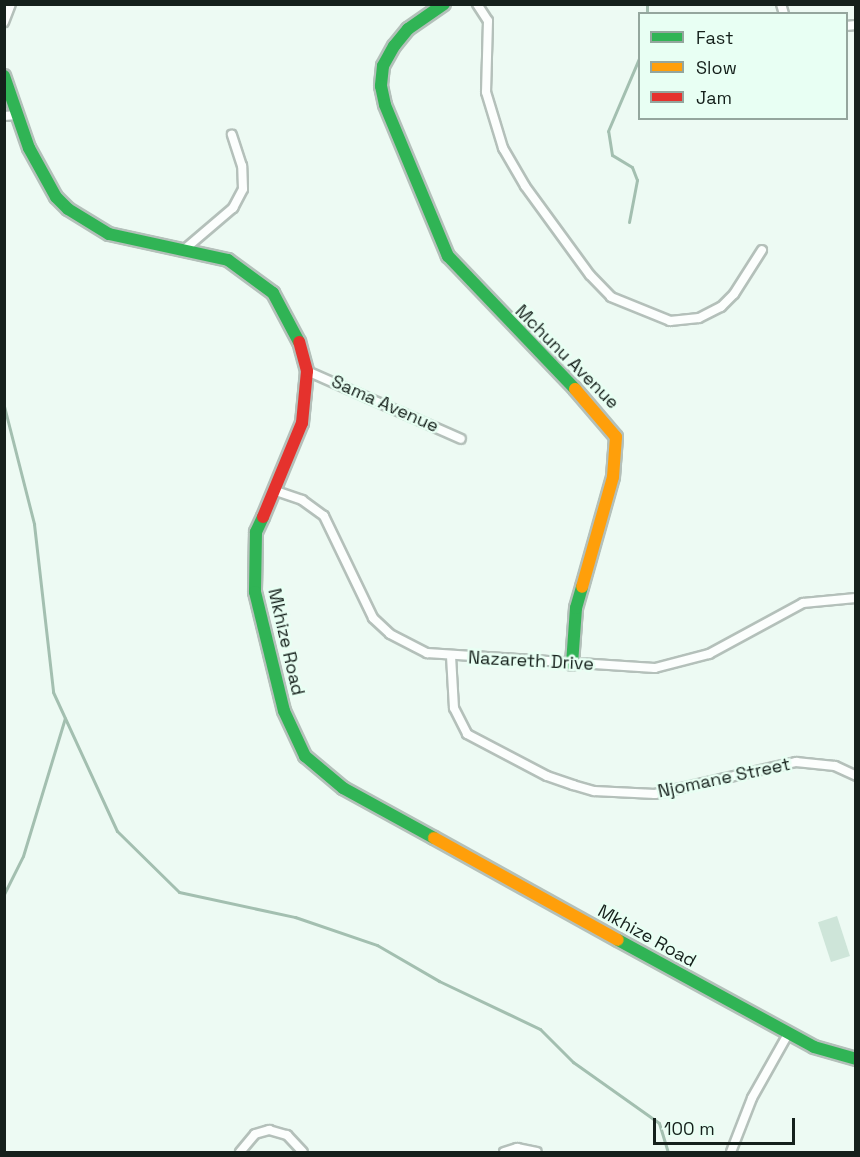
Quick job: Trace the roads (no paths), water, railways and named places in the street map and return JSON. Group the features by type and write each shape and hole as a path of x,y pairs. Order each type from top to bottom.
{"street":[{"path":"4,22 11,4"},
{"name":"Mchunu Avenue","path":"444,4 408,29 383,66 382,94 410,167 438,237 460,272 595,409 616,437 613,477 580,586 572,663"},
{"path":"477,4 488,21 486,92 503,148 565,241 611,297 670,321 699,318 721,307 734,294 762,250"},
{"name":"Mkhize Road","path":"4,76 11,116 40,169 68,209 109,234 186,248 228,260 273,293 298,339 307,371 302,423 273,490 254,544 255,592 284,711 305,756 343,788 788,1034 814,1047 855,1059"},
{"path":"186,248 233,208 243,189 243,166 232,135"},
{"name":"Sama Avenue","path":"307,371 461,439"},
{"name":"Nazareth Drive","path":"273,490 302,500 324,516 364,605 390,634 422,651 451,656 656,668 675,665 709,654 797,605 828,598 855,598"},
{"name":"Njomane Street","path":"451,656 454,708 468,734 547,776 573,785 594,791 656,794 796,762 834,766 855,776"},
{"path":"731,1152 752,1098 788,1034"},
{"path":"240,1152 255,1134 269,1130 287,1135 303,1152"},
{"path":"504,1152 517,1148 537,1152"}],"waterway":[{"path":"647,4 647,12"},
{"path":"629,222 637,180 632,167 612,155 608,131 638,61"},
{"path":"4,406 34,524 53,692 117,831 179,892 295,917 377,945 439,981 540,1029 573,1062 659,1123 668,1152"},
{"path":"4,894 23,856 65,718"}]}
